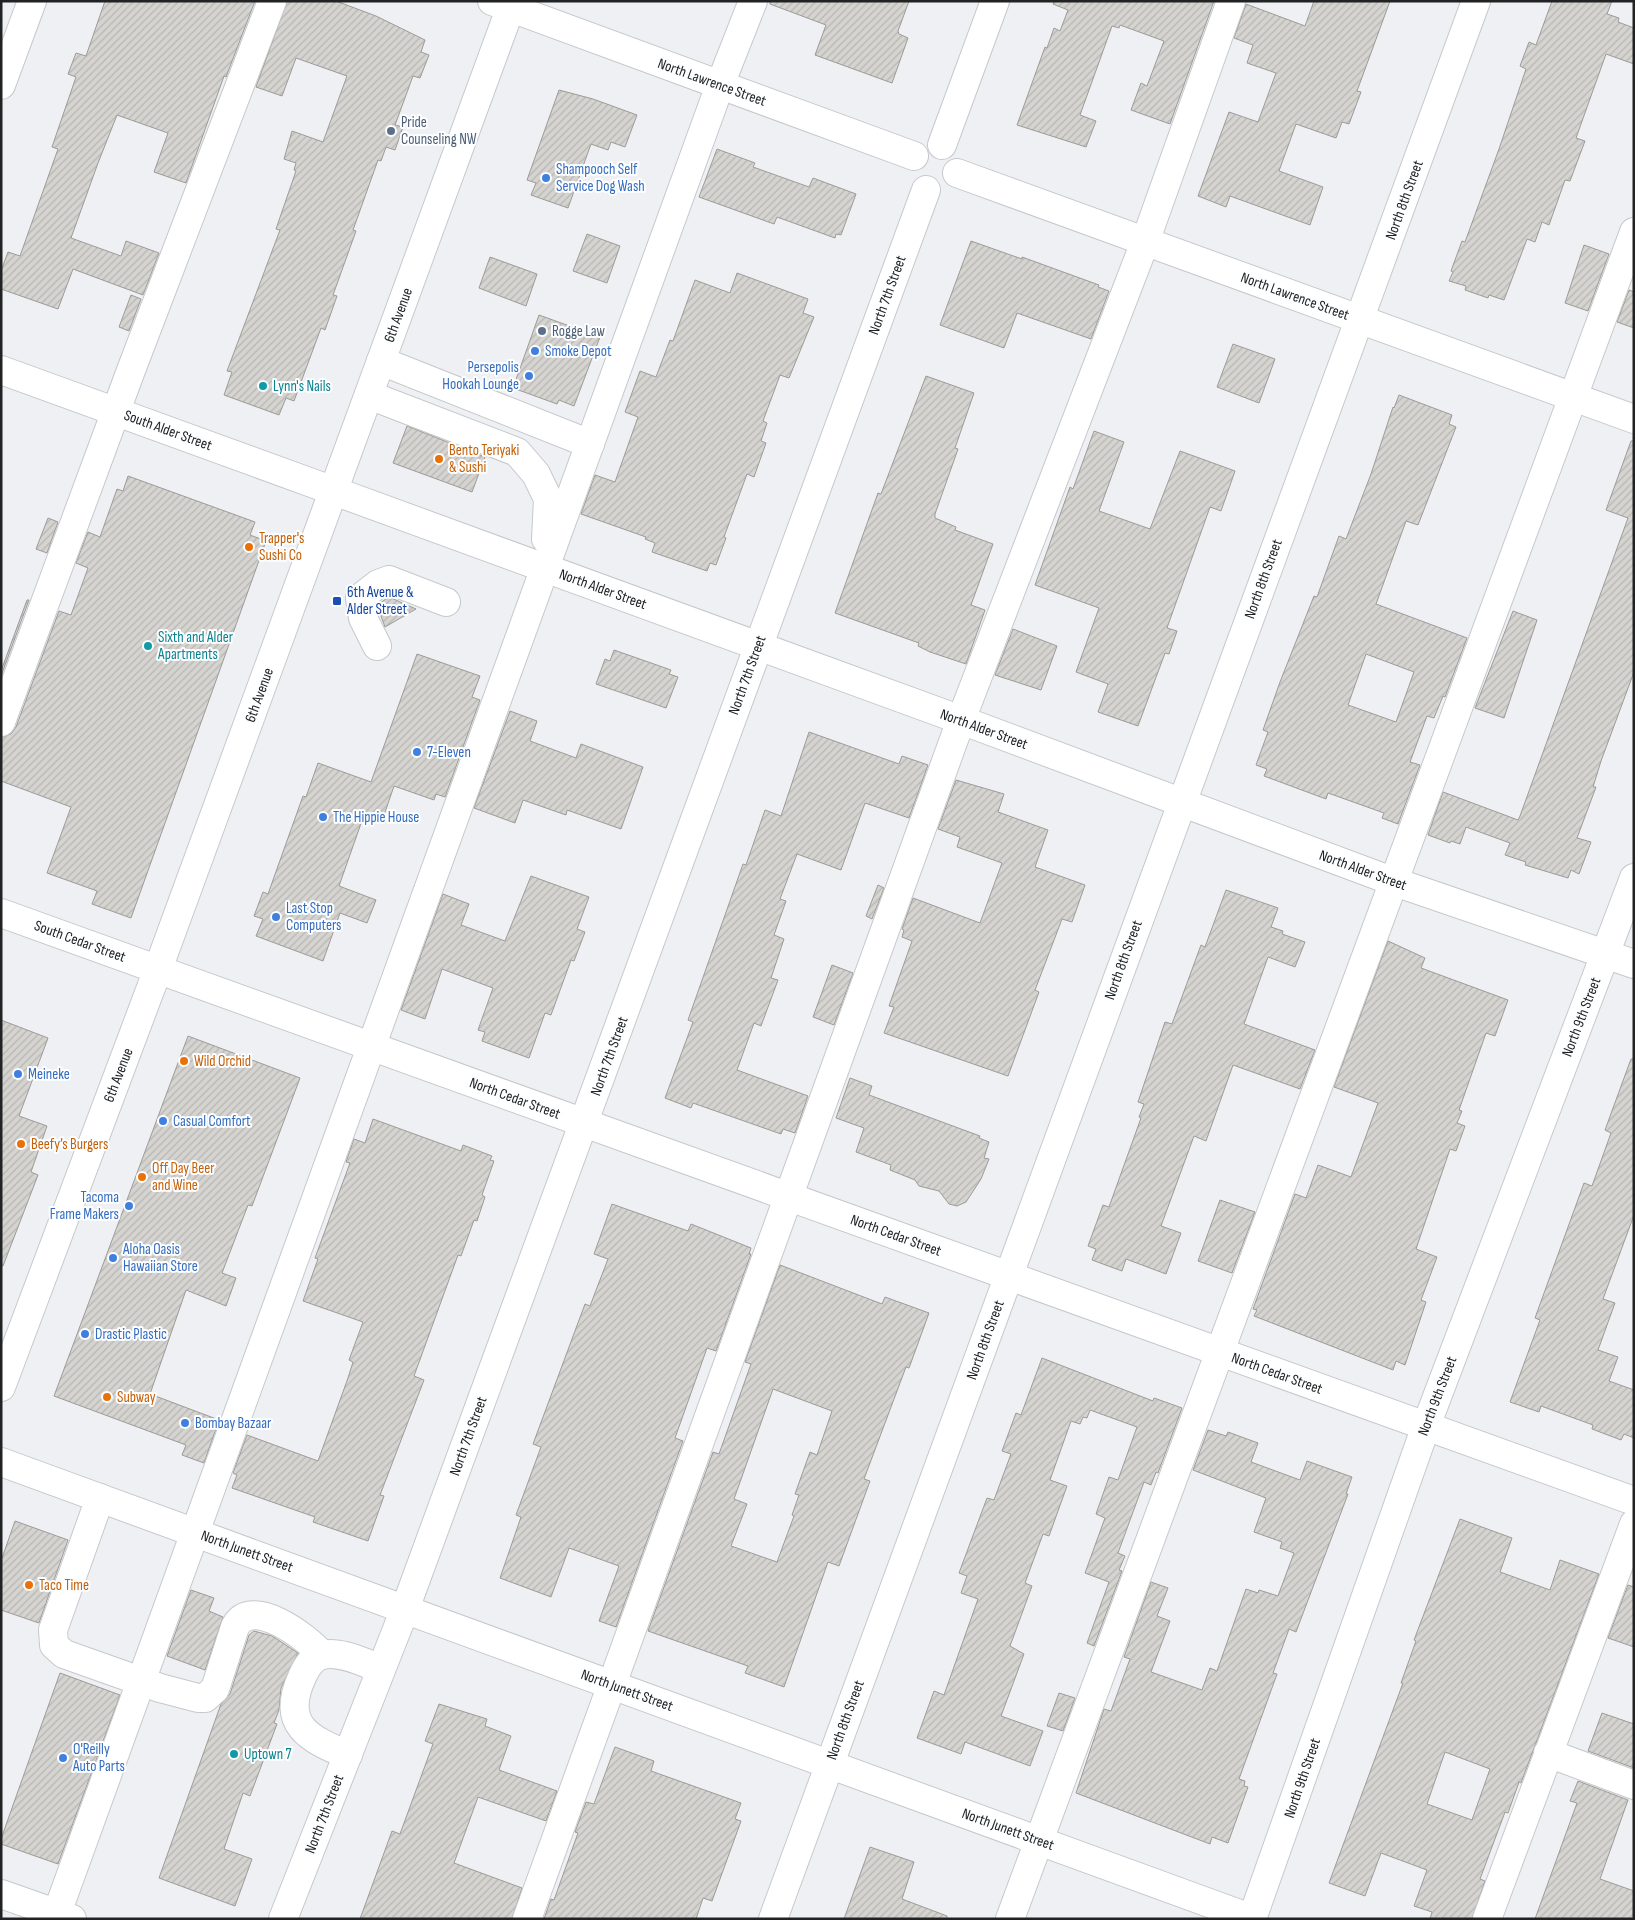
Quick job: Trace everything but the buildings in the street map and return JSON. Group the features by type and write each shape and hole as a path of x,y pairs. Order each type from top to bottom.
{"street":[{"path":"1,85 32,1"},
{"path":"1,722 272,1"},
{"path":"1,1894 64,1916 141,1679 720,85 753,1"},
{"path":"942,145 995,1"},
{"path":"526,1919 961,720 1146,242 1231,1"},
{"name":"North 8th Street","path":"773,1919 1476,1"},
{"name":"North Lawrence Street","path":"505,3 914,156"},
{"name":"6th Avenue","path":"1,1387 158,969 369,396 505,3"},
{"path":"929,144 942,145 953,153 956,159 957,173 949,186 942,190 926,190 913,180 911,172 914,156 917,151 929,144"},
{"name":"North Lawrence Street","path":"957,173 1634,419"},
{"name":"North 7th Street","path":"284,1919 405,1609 926,190"},
{"path":"1010,1919 1571,396 1634,232"},
{"path":"381,361 590,444"},
{"name":"South Alder Street","path":"1,370 334,491"},
{"path":"369,396 517,452 536,474 548,499 544,568"},
{"name":"North Alder Street","path":"334,491 961,720 1392,882 1634,964"},
{"path":"377,646 363,618 360,598 378,584 389,580 446,602"},
{"name":"North 9th Street","path":"1253,1919 1426,1426 1634,878"},
{"name":"South Cedar Street","path":"1,913 158,969"},
{"name":"North Cedar Street","path":"158,969 1634,1501"},
{"name":"North Junett Street","path":"1,1462 1253,1919"},
{"path":"100,1498 53,1630 54,1645 64,1654 141,1679 160,1688 198,1698 211,1694 217,1683 235,1627 239,1619 249,1614 278,1622 298,1632 322,1655"},
{"path":"1487,1919 1634,1524"},
{"path":"348,1755 311,1738 300,1726 294,1701 304,1673 314,1658 322,1655 350,1659 381,1669"},
{"path":"1548,1753 1634,1785"}],"place":[{"name":"Pride Counseling NW","path":"391,131"},
{"name":"Shampooch Self Service Dog Wash","path":"546,178"},
{"name":"Rogge Law","path":"542,331"},
{"name":"Smoke Depot","path":"535,351"},
{"name":"Persepolis Hookah Lounge","path":"529,376"},
{"name":"Lynn's Nails","path":"263,386"},
{"name":"Bento Teriyaki & Sushi","path":"439,459"},
{"name":"Trapper's Sushi Co","path":"249,547"},
{"name":"6th Avenue & Alder Street","path":"337,601"},
{"name":"Sixth and Alder Apartments","path":"148,646"},
{"name":"7-Eleven","path":"417,752"},
{"name":"The Hippie House","path":"323,817"},
{"name":"Last Stop Computers","path":"276,917"},
{"name":"Wild Orchid","path":"184,1061"},
{"name":"Meineke","path":"18,1074"},
{"name":"Casual Comfort","path":"163,1121"},
{"name":"Beefy’s Burgers","path":"21,1144"},
{"name":"Off Day Beer and Wine","path":"142,1177"},
{"name":"Tacoma Frame Makers","path":"129,1206"},
{"name":"Aloha Oasis Hawaiian Store","path":"113,1258"},
{"name":"Drastic Plastic","path":"85,1334"},
{"name":"Subway","path":"107,1397"},
{"name":"Bombay Bazaar","path":"185,1423"},
{"name":"Taco Time","path":"29,1585"},
{"name":"Uptown 7","path":"234,1754"},
{"name":"O'Reilly Auto Parts","path":"63,1758"}]}
